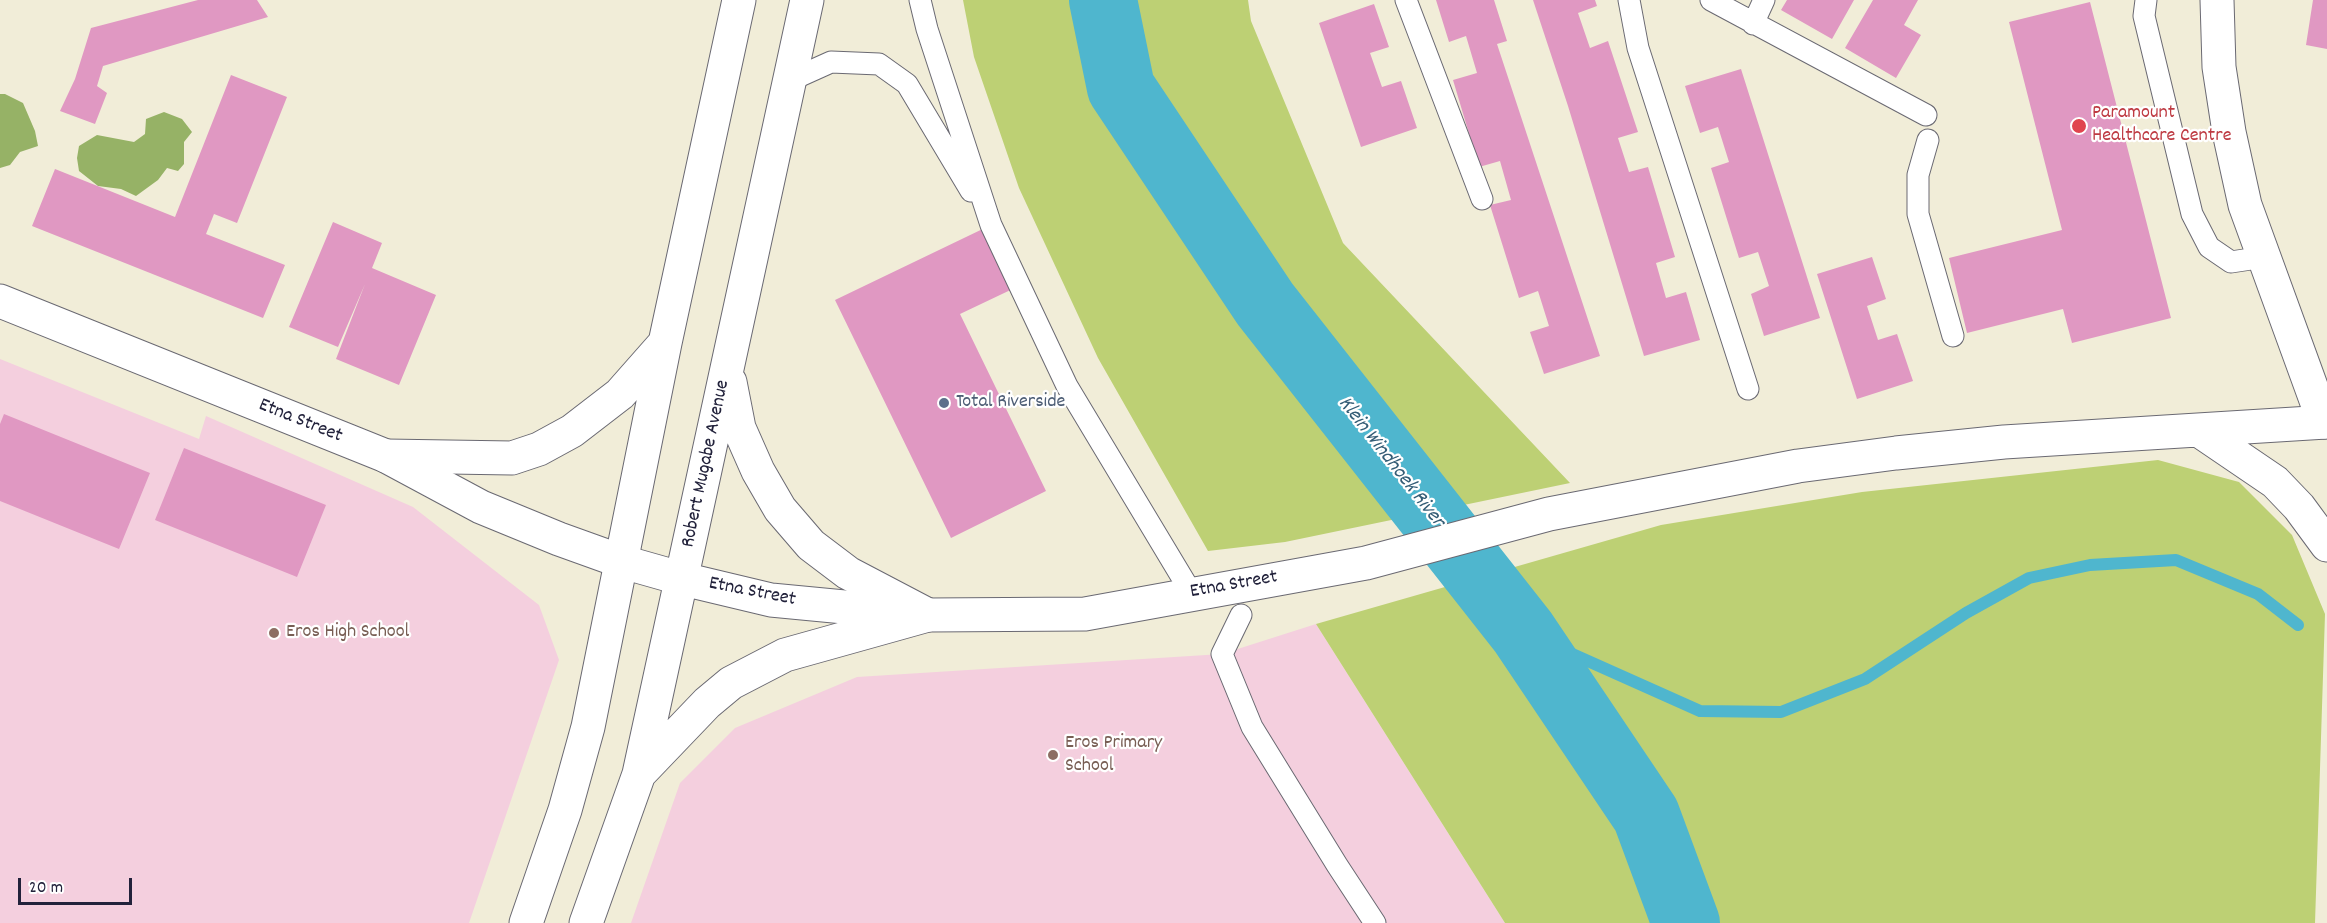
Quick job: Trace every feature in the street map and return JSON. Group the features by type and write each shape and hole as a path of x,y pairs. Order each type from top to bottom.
{"street":[{"path":"526,923 565,810 588,727 623,562 665,343 739,0"},
{"name":"Robert Mugabe Avenue","path":"586,923 639,774 807,0"},
{"path":"2217,0 2219,67 2229,132 2245,205 2326,426"},
{"name":"Etna Street","path":"0,301 386,456 481,507 623,562 771,600 928,615 1085,614 1366,563 1549,514 1798,466 2004,442 2200,430 2326,426"},
{"path":"386,456 512,458 539,449 573,431 620,394 665,343"},
{"path":"732,348 730,381 739,428 758,471 780,509 811,545 848,573 928,615"},
{"path":"2200,430 2275,482 2299,507 2327,544"},
{"path":"639,774 707,703 731,683 785,655 928,615"}],"lane":[{"path":"920,0 927,29 992,225"},
{"path":"1406,0 1482,199"},
{"path":"1629,0 1638,48 1748,389"},
{"path":"1711,0 1926,115"},
{"path":"1753,24 1764,0"},
{"path":"2146,0 2144,16 2192,214 2209,247 2231,262 2264,257"},
{"path":"791,80 831,62 879,64 907,84 992,225 1067,386 1192,594"},
{"path":"1928,140 1918,176 1918,214 1953,336"},
{"path":"1241,615 1222,654 1252,727 1336,865 1375,923"}],"shaded area":[{"name":"Eros High School","path":"0,359 199,439 206,416 413,507 539,605 559,660 469,923 0,923"},
{"name":"Eros Primary School","path":"1316,624 1505,923 631,923 680,783 735,728 857,677 1222,654"}],"green space":[{"path":"963,0 1248,0 1251,21 1343,243 1570,483 1285,542 1208,551 1098,358 1019,188 974,57"},
{"path":"0,94 5,94 23,103 35,131 38,146 20,152 10,165 0,168"},
{"path":"164,112 182,119 192,132 184,142 184,164 178,171 167,168 158,180 136,196 121,189 98,186 79,171 77,158 79,146 97,135 134,142 145,134 146,119"},
{"path":"2158,460 2239,482 2292,535 2325,614 2315,923 1505,923 1316,624 1661,525 1862,492"}],"building":[{"path":"198,0 257,0 268,17 103,66 97,86 107,93 95,124 60,111 75,79 91,28"},
{"path":"1436,0 1494,0 1507,41 1497,44 1600,356 1544,374 1530,332 1549,326 1538,291 1519,298 1490,205 1511,200 1500,161 1479,167 1453,80 1477,73 1466,36 1449,42"},
{"path":"1533,0 1595,0 1597,6 1578,13 1590,48 1608,41 1638,132 1618,138 1629,172 1648,167 1675,257 1656,263 1666,298 1686,292 1700,340 1644,356 1568,106"},
{"path":"1787,0 1854,0 1832,39 1781,10"},
{"path":"1873,0 1918,0 1904,25 1921,35 1896,78 1845,48"},
{"path":"2313,0 2327,0 2327,49 2306,45"},
{"name":"Paramount Healthcare Centre","path":"2090,2 2171,318 2072,343 2063,309 1967,333 1949,258 2062,230 2009,22"},
{"path":"1374,4 1389,47 1370,53 1382,87 1401,81 1417,128 1361,147 1319,23"},
{"path":"1741,69 1820,318 1764,336 1751,294 1769,286 1758,252 1739,258 1711,168 1729,162 1718,127 1700,133 1685,86"},
{"path":"231,75 287,97 237,223 214,214 206,234 285,265 263,318 32,226 55,169 175,217"},
{"path":"333,222 382,243 372,268 436,295 399,385 336,359 365,284 338,347 289,327"},
{"name":"Total Riverside","path":"991,225 1021,285 960,314 1046,491 951,538 835,300"},
{"path":"1872,257 1886,299 1867,306 1878,340 1897,334 1913,381 1857,399 1817,274"},
{"path":"4,414 150,473 119,549 0,501 0,424"},
{"path":"184,448 326,505 297,577 155,520"}],"waterway":[{"name":"Klein Windhoek River","path":"1103,0 1121,88 1265,304 1523,632 1646,815 1686,923"},
{"path":"1523,632 1700,711 1781,712 1865,679 1966,613 2029,578 2090,565 2176,560 2258,594 2298,625"}],"place":[{"name":"Paramount Healthcare Centre","path":"2079,126"},
{"name":"Total Riverside","path":"944,403"},
{"name":"Eros High School","path":"274,633"},
{"name":"Eros Primary School","path":"1053,755"}]}
